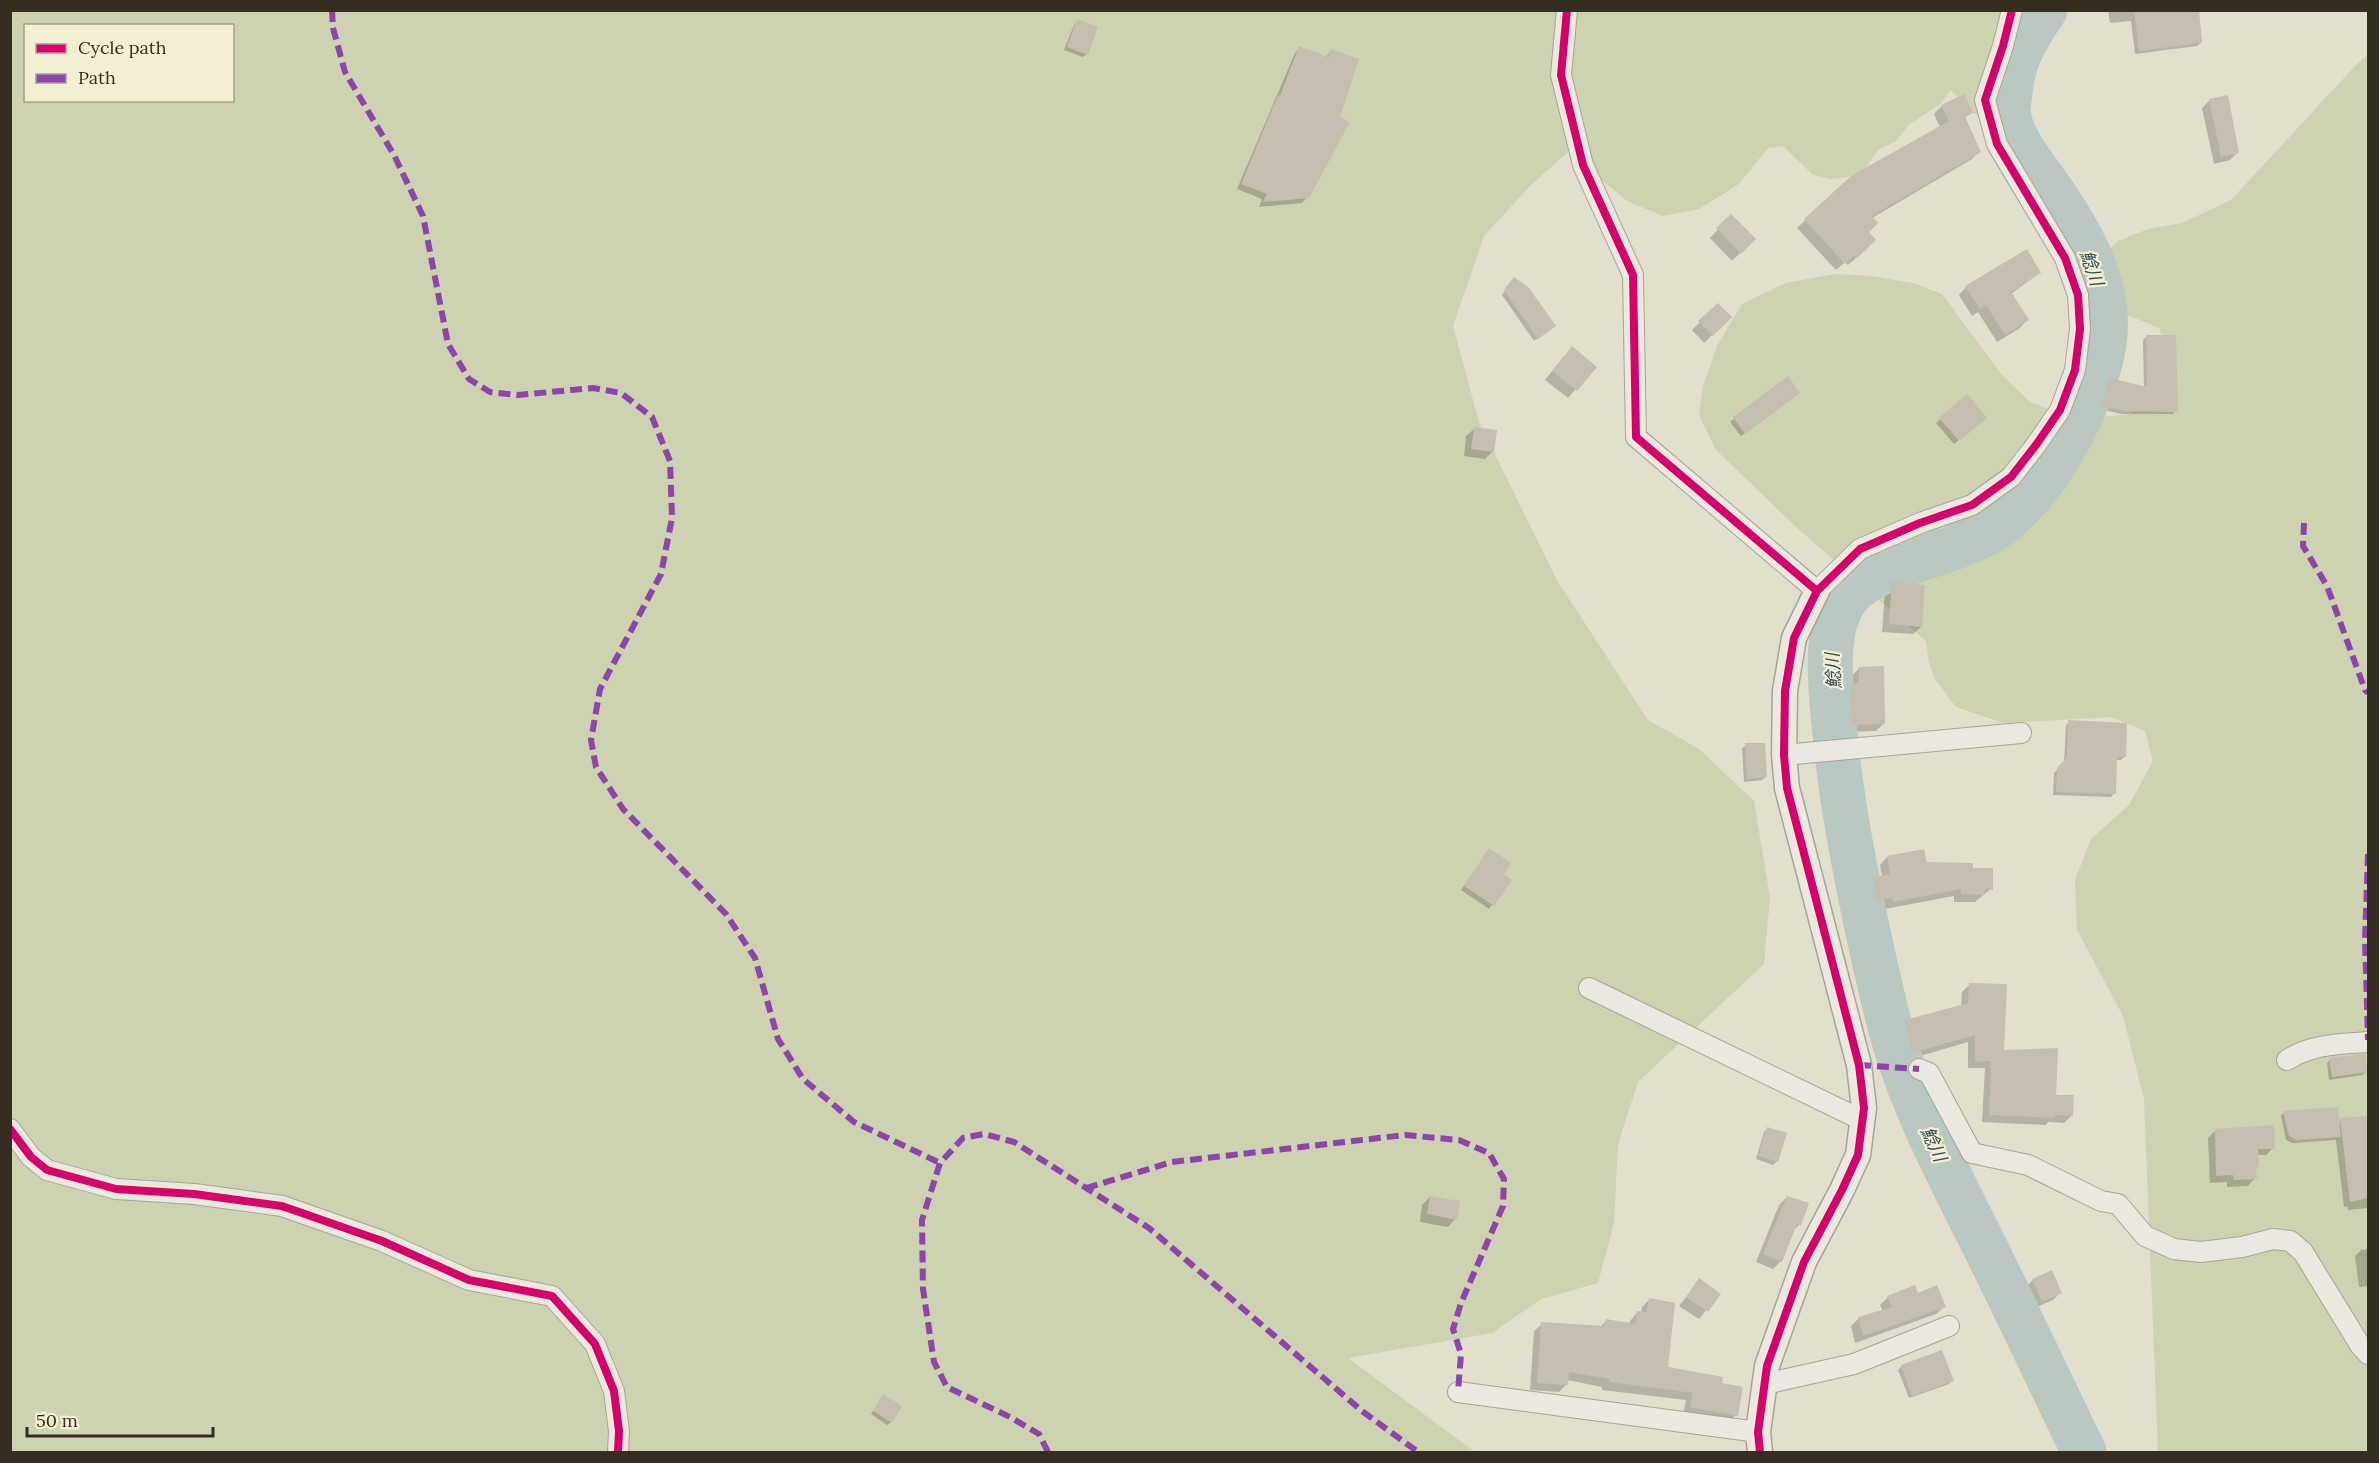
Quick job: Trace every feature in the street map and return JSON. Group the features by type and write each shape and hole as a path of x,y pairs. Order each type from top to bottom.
{"street":[{"path":"1567,10 1561,75 1582,165 1633,274 1636,437 1817,591"},
{"path":"1458,1392 1759,1442 1767,1366 1804,1262 1858,1155 1864,1108 1859,1065 1787,788 1784,755 1785,691 1794,638 1817,591 1860,549 1920,523 1972,505 2011,477 2060,410 2075,370 2080,329 2079,295 2065,258 1997,144 1985,100 2012,10"},
{"path":"1784,755 2021,733"},
{"path":"1589,988 1862,1120"},
{"path":"2287,1060 2301,1051 2328,1045 2368,1042"},
{"path":"1919,1069 1929,1073 1972,1153 2028,1165 2101,1201 2118,1204 2145,1236 2174,1250 2201,1252 2242,1247 2273,1239 2290,1241 2303,1252 2360,1345 2368,1354"},
{"path":"10,1129 31,1157 47,1170 116,1189 194,1194 282,1206 382,1241 469,1280 552,1296 595,1344 614,1391 619,1431 618,1452"},
{"path":"1765,1384 1854,1364 1949,1326"}],"green space":[{"path":"10,11 2058,11 2049,29 2026,50 2017,84 1995,86 1982,119 1967,108 1951,90 1940,104 1909,125 1896,141 1879,149 1864,171 1847,177 1831,179 1813,175 1783,146 1768,148 1739,184 1699,209 1663,216 1627,201 1568,152 1531,185 1484,236 1453,326 1479,422 1558,582 1648,720 1699,749 1754,801 1770,897 1764,964 1638,1082 1618,1144 1614,1223 1598,1283 1541,1299 1492,1333 1348,1358 1475,1452 11,1452"},
{"path":"2368,54 2368,1452 2158,1452 2144,1099 2123,1016 2077,930 2075,880 2091,839 2129,805 2153,761 2145,731 2112,717 2003,723 1956,707 1935,679 1929,663 1926,641 1796,527 1716,450 1699,415 1703,386 1717,346 1742,304 1786,283 1835,274 1871,276 1913,283 1942,294 2002,375 2030,402 2076,420 2129,414 2162,397 2171,360 2159,328 2104,305 2099,259 2118,241 2148,229 2182,223 2231,200"}],"building":[{"path":"2134,10 2199,10 2202,43 2139,51"},
{"path":"1077,19 1098,27 1088,55 1067,47"},
{"path":"1299,46 1328,57 1331,49 1359,59 1340,117 1350,122 1309,198 1263,202 1267,194 1241,184 1278,95 1280,96"},
{"path":"1964,94 1973,113 1965,117 1981,152 1872,216 1878,223 1869,232 1876,240 1856,259 1854,256 1845,264 1804,219 1851,176 1949,121 1941,105"},
{"path":"2228,95 2239,153 2221,157 2209,99"},
{"path":"1731,214 1756,239 1741,254 1716,228"},
{"path":"2027,249 2041,273 2011,292 2029,320 2005,335 1986,305 1980,309 1965,286"},
{"path":"1514,277 1529,288 1556,326 1538,339 1504,290"},
{"path":"1718,303 1732,317 1713,336 1698,321"},
{"path":"2146,335 2176,335 2178,412 2125,411 2102,406 2109,378 2147,387"},
{"path":"1572,346 1597,367 1577,391 1552,371"},
{"path":"1788,376 1800,393 1745,434 1733,417"},
{"path":"1967,394 1987,418 1959,441 1939,418"},
{"path":"1474,427 1497,430 1494,452 1471,449"},
{"path":"1892,582 1925,585 1922,627 1889,624"},
{"path":"1884,666 1885,724 1852,725 1851,683 1859,683 1859,667"},
{"path":"2068,720 2127,723 2126,757 2117,757 2116,794 2056,792 2057,768 2067,757"},
{"path":"1745,743 1765,743 1767,777 1747,779"},
{"path":"1489,848 1511,863 1504,874 1512,880 1494,906 1464,886"},
{"path":"1924,849 1927,862 1973,863 1973,868 1993,868 1993,890 1985,889 1984,895 1961,894 1961,889 1893,902 1892,898 1877,901 1872,877 1890,874 1887,856"},
{"path":"1969,983 2007,984 2004,1050 2058,1048 2056,1095 2074,1095 2073,1116 2055,1115 2055,1118 1989,1115 1991,1061 1975,1062 1975,1035 1917,1052 1912,1051 1905,1020 1968,1003"},
{"path":"2365,1054 2368,1072 2332,1077 2329,1058"},
{"path":"2338,1107 2341,1137 2296,1140 2289,1136 2283,1111"},
{"path":"2368,1116 2368,1198 2350,1202 2340,1118"},
{"path":"2274,1125 2275,1149 2258,1149 2257,1179 2234,1180 2233,1175 2216,1176 2215,1129"},
{"path":"1767,1127 1787,1133 1778,1162 1758,1156"},
{"path":"1430,1196 1460,1201 1457,1220 1427,1214"},
{"path":"1787,1196 1809,1203 1801,1225 1797,1224 1782,1262 1763,1254"},
{"path":"2052,1270 2062,1293 2042,1302 2032,1279"},
{"path":"1699,1278 1721,1294 1708,1312 1686,1297"},
{"path":"1915,1285 1918,1293 1937,1285 1946,1307 1863,1336 1858,1317 1892,1307 1887,1296"},
{"path":"1649,1298 1675,1303 1668,1367 1723,1377 1722,1383 1743,1387 1738,1416 1690,1407 1693,1393 1609,1382 1609,1379 1569,1372 1568,1385 1537,1383 1541,1322 1604,1326 1606,1319 1635,1324 1637,1311 1646,1312"},
{"path":"1942,1350 1954,1381 1912,1396 1901,1365"},
{"path":"883,1394 902,1406 892,1423 873,1411"}],"waterway":[{"name":"鯰川","path":"2045,10 2017,60 2011,81 2008,115 2019,144 2081,238 2098,279 2105,321 2104,343 2099,367 2078,421 2064,448 2048,473 2011,516 1982,536 1876,575 1854,590 1843,603 1836,619 1832,638 1830,678 1838,758 1852,852 1883,999 1903,1069 1933,1141 2084,1452"}],"marked path":[{"path":"332,10 333,28 345,72 394,155 423,216 448,344 469,379 490,392 518,395 593,388 621,393 652,417 670,461 672,518 661,574 600,689 591,740 596,767 623,809 726,914 755,958 778,1039 803,1079 854,1122 940,1163"},
{"path":"2304,523 2303,546 2327,586 2368,693"},
{"path":"2368,854 2365,940 2368,1040"},
{"path":"1859,1065 1919,1069"},
{"path":"1048,1452 1039,1434 1010,1417 947,1387 934,1362 923,1289 922,1220 940,1163 963,1138 984,1134 1014,1142 1149,1228 1362,1411 1418,1452"},
{"path":"1086,1188 1172,1162 1405,1135 1459,1140 1489,1153 1504,1179 1503,1206 1461,1303 1453,1329 1461,1354 1458,1392"}],"cycle path":[{"path":"1567,10 1561,75 1583,165 1633,275 1636,437 1817,591"},
{"path":"1760,1452 1758,1432 1767,1366 1804,1262 1858,1155 1864,1108 1859,1065 1787,788 1784,755 1785,691 1794,638 1817,591 1860,549 1920,523 1972,505 2011,477 2060,410 2075,370 2080,329 2078,295 2065,258 1997,144 1985,100 2012,10"},
{"path":"10,1129 31,1157 47,1170 116,1189 194,1194 282,1206 382,1241 469,1280 552,1296 595,1344 614,1391 619,1431 618,1452"}]}
